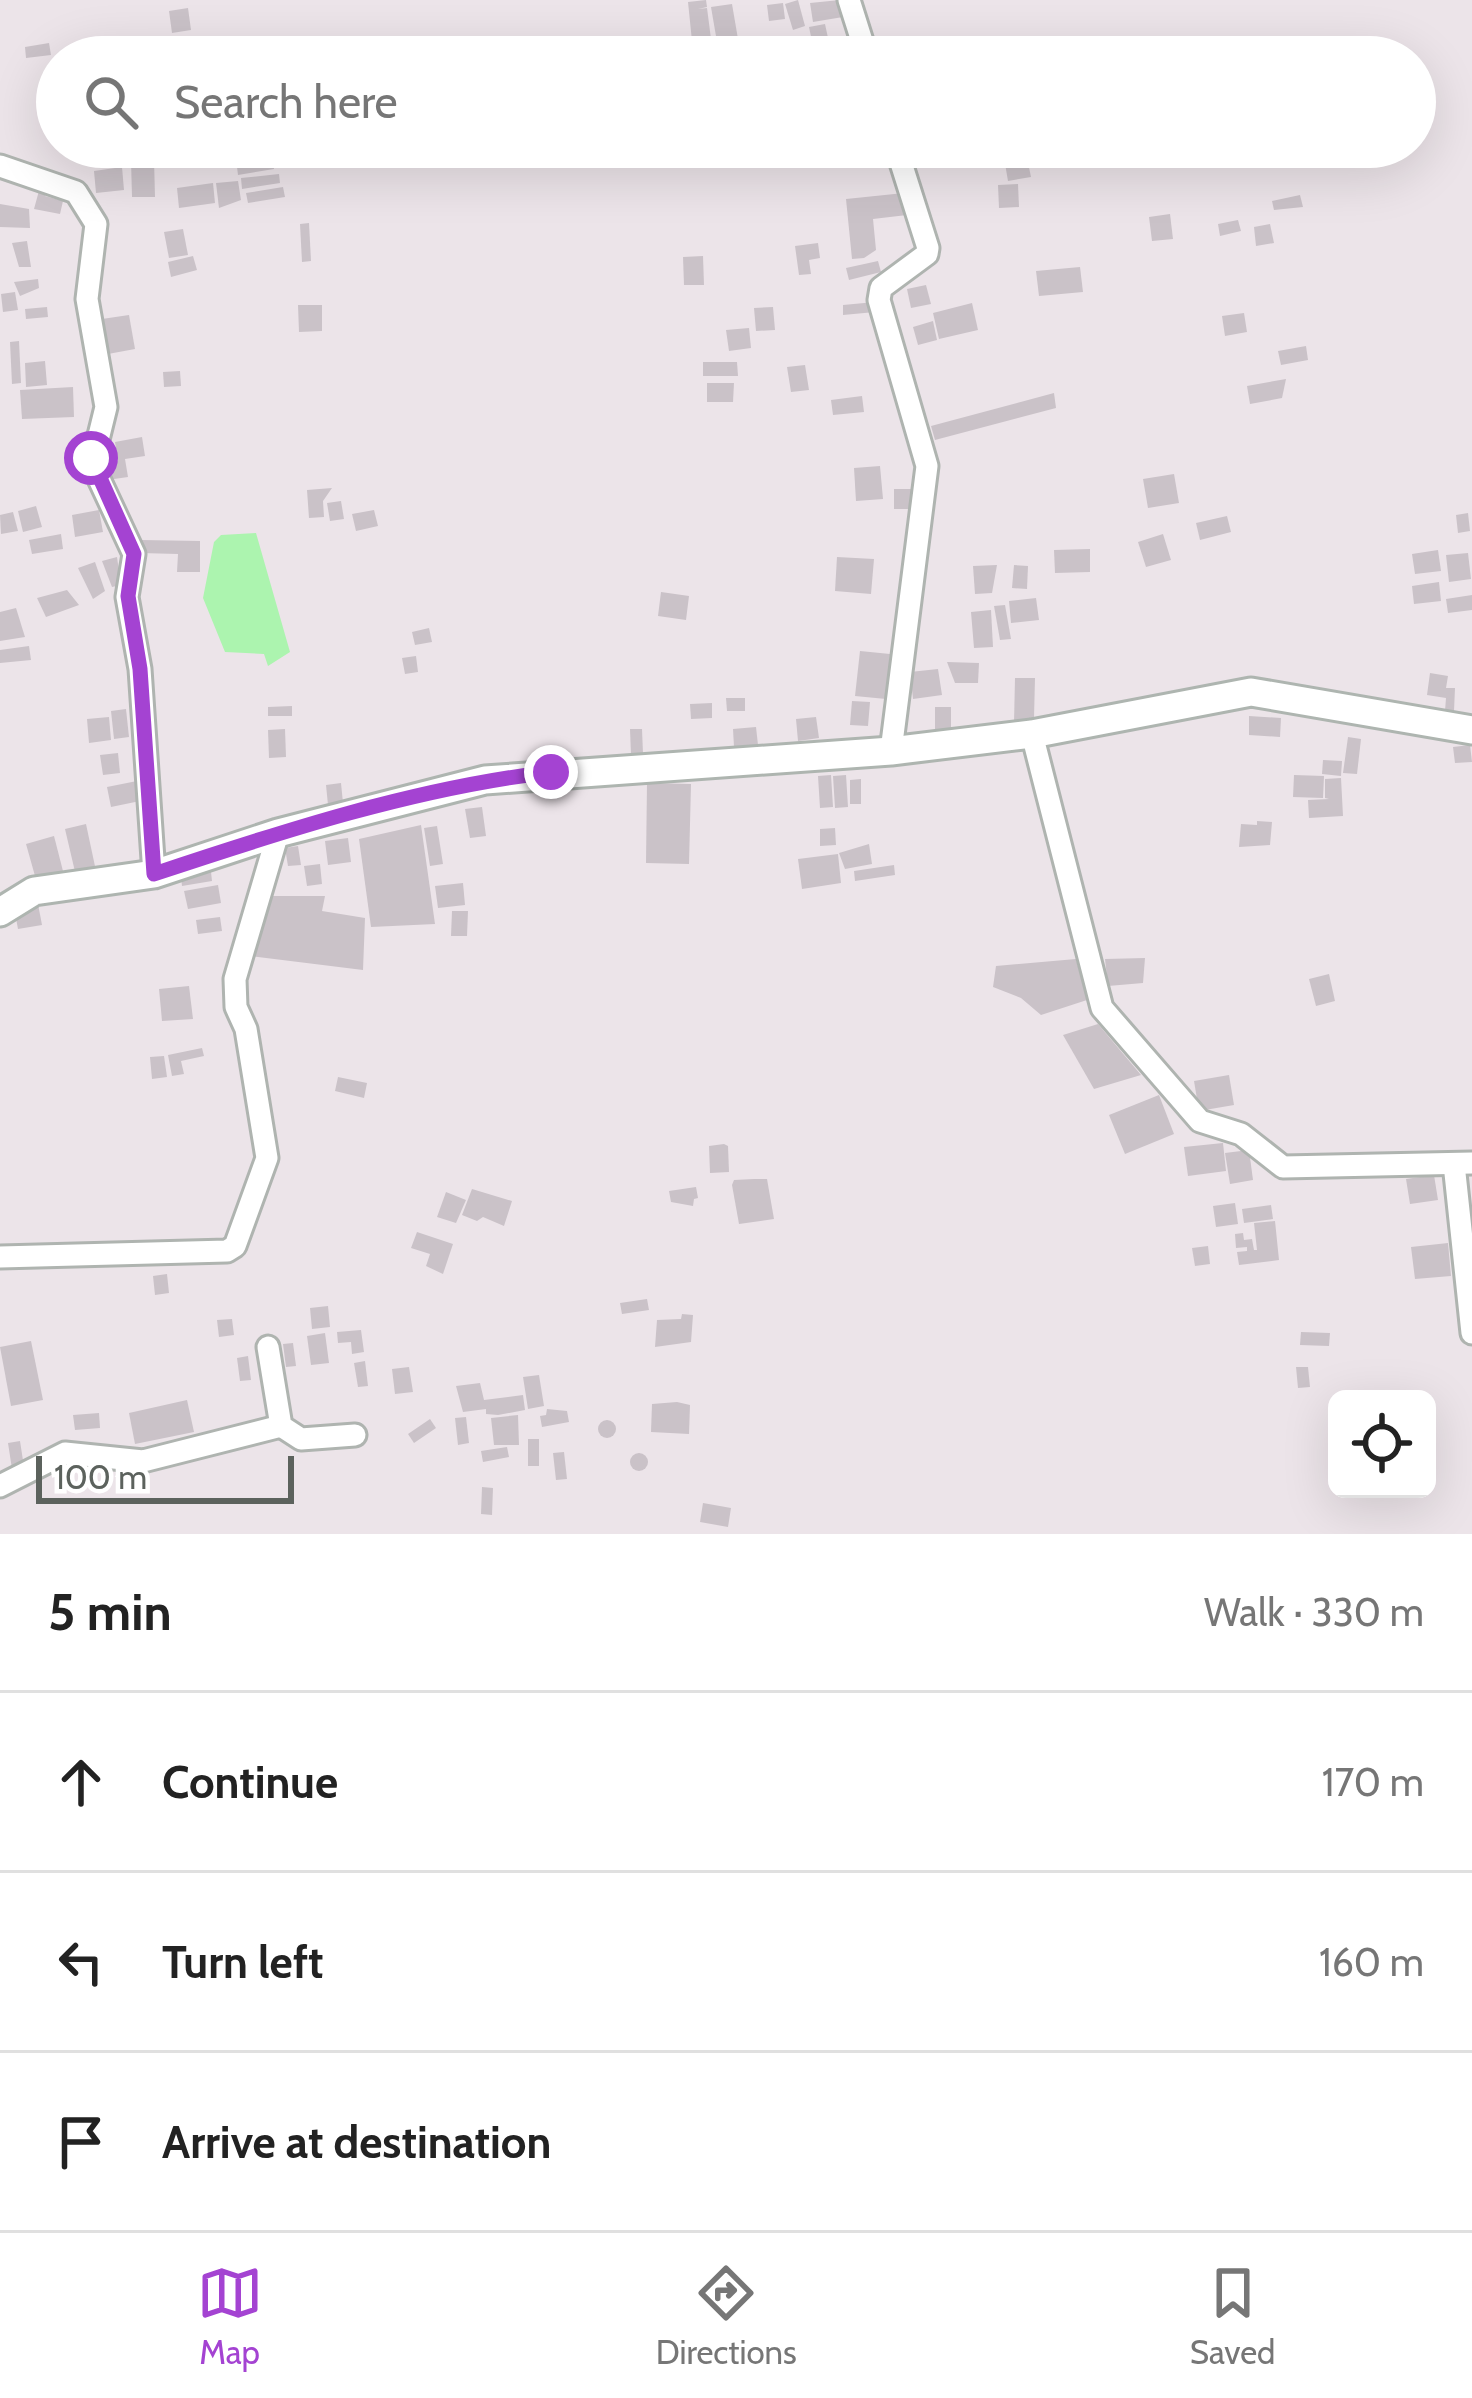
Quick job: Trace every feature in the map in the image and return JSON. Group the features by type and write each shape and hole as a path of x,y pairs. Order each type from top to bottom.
{"street":[{"path":"850,0 861,36"},
{"path":"0,166 76,192 96,224 87,299 106,407 92,464 134,554 128,596 140,669 154,874"},
{"path":"891,751 927,474 879,300 881,288 927,254 903,168"},
{"path":"0,912 34,891 154,874 278,833 485,780 891,751 1032,734 1251,692 1472,730"},
{"path":"1032,734 1102,1008 1200,1121 1241,1134 1283,1167 1463,1163 1472,1333"},
{"path":"0,1257 227,1251 235,1246 267,1158 246,1029 233,992 278,833"},
{"path":"268,1347 281,1426"},
{"path":"0,1486 65,1453 143,1460 281,1426 301,1439 355,1435"}],"shaded area":[{"path":"256,533 290,652 268,666 264,654 225,652 203,598 214,542 221,535"}],"building":[{"path":"706,0 707,7 698,9 707,8 711,36 691,36 688,2"},
{"path":"798,0 805,26 793,30 785,4"},
{"path":"840,0 843,17 813,22 810,3"},
{"path":"783,3 785,19 769,21 767,5"},
{"path":"732,4 737,36 716,36 711,7"},
{"path":"188,8 191,30 172,33 169,11"},
{"path":"825,24 828,36 811,36 809,27"},
{"path":"36,45 36,57 26,58 25,47"},
{"path":"122,168 124,190 96,193 94,171"},
{"path":"131,168 154,168 155,197 132,197"},
{"path":"237,168 274,168 274,169 238,175"},
{"path":"1006,168 1029,168 1031,177 1008,181"},
{"path":"279,174 280,183 242,189 241,178"},
{"path":"238,181 241,200 219,208 216,183"},
{"path":"213,183 215,203 179,208 177,188"},
{"path":"1018,184 1019,207 999,208 998,185"},
{"path":"40,187 47,189 45,196 63,201 60,214 34,209"},
{"path":"283,187 285,197 248,203 246,193"},
{"path":"904,193 907,215 873,219 876,250 852,259 846,199"},
{"path":"1300,195 1303,207 1274,210 1272,201"},
{"path":"0,204 29,209 30,228 0,227"},
{"path":"1170,214 1173,239 1152,241 1149,217"},
{"path":"1238,220 1241,231 1220,236 1218,224"},
{"path":"309,223 311,261 302,262 300,224"},
{"path":"1270,224 1274,243 1256,246 1254,227"},
{"path":"183,229 188,255 169,258 164,232"},
{"path":"27,241 31,267 19,267 12,243"},
{"path":"818,243 820,258 809,260 811,274 799,275 795,246"},
{"path":"193,256 197,270 171,277 168,262"},
{"path":"703,256 704,285 684,285 683,257"},
{"path":"878,261 881,272 849,280 846,268"},
{"path":"1080,267 1083,292 1039,296 1036,271"},
{"path":"38,279 39,288 20,296 14,282"},
{"path":"926,285 931,304 911,308 907,289"},
{"path":"15,292 18,310 3,312 1,294"},
{"path":"875,302 875,312 843,315 843,305"},
{"path":"972,303 978,330 939,339 933,313"},
{"path":"298,305 322,305 322,331 299,332"},
{"path":"47,307 48,317 26,319 25,309"},
{"path":"773,307 775,330 756,331 754,308"},
{"path":"1244,313 1247,332 1225,336 1222,316"},
{"path":"129,315 135,349 108,354 102,319"},
{"path":"933,321 937,340 918,345 913,327"},
{"path":"749,328 751,348 729,351 726,330"},
{"path":"19,341 21,383 12,384 10,342"},
{"path":"1306,346 1308,360 1281,365 1278,351"},
{"path":"45,361 47,385 26,387 25,363"},
{"path":"703,362 737,362 738,376 703,376"},
{"path":"805,365 809,390 791,392 787,367"},
{"path":"180,371 181,386 164,387 163,372"},
{"path":"1286,379 1282,398 1250,404 1247,386"},
{"path":"707,383 734,383 733,402 707,402"},
{"path":"73,387 74,417 22,419 20,390"},
{"path":"1054,393 1056,408 935,440 931,426"},
{"path":"862,396 864,412 833,415 831,400"},
{"path":"142,437 145,456 125,459 128,477 107,480 105,463 118,461 115,442"},
{"path":"880,466 883,499 856,501 854,468"},
{"path":"1174,474 1179,503 1148,508 1143,479"},
{"path":"332,488 323,501 324,517 309,518 307,490"},
{"path":"894,489 911,489 912,509 894,509"},
{"path":"341,501 344,519 330,521 327,503"},
{"path":"36,506 42,527 23,532 18,511"},
{"path":"99,510 103,532 75,537 72,515"},
{"path":"374,510 378,526 356,531 352,514"},
{"path":"13,512 18,531 1,534 0,515"},
{"path":"1468,513 1470,531 1458,533 1456,515"},
{"path":"1227,516 1231,532 1200,540 1196,523"},
{"path":"61,534 63,549 32,554 29,540"},
{"path":"1163,534 1171,560 1146,567 1138,542"},
{"path":"141,540 200,541 200,572 177,572 178,554 140,553"},
{"path":"1090,549 1090,572 1055,573 1054,550"},
{"path":"1438,550 1441,571 1415,574 1412,554"},
{"path":"1468,553 1471,579 1449,582 1446,555"},
{"path":"117,557 121,585 112,587 102,561"},
{"path":"837,557 874,559 871,594 835,591"},
{"path":"95,562 105,591 93,599 78,568"},
{"path":"997,565 992,593 975,594 973,566"},
{"path":"1014,565 1028,566 1027,589 1012,588"},
{"path":"1439,582 1441,601 1414,604 1412,586"},
{"path":"67,590 79,605 46,617 37,598"},
{"path":"661,592 689,596 686,620 658,616"},
{"path":"1472,595 1472,610 1448,613 1446,599"},
{"path":"1036,598 1039,620 1011,623 1009,601"},
{"path":"1005,605 1011,639 1000,640 994,606"},
{"path":"16,608 25,637 0,641 0,612"},
{"path":"991,610 993,647 974,648 971,612"},
{"path":"429,628 432,642 415,645 412,632"},
{"path":"29,646 31,660 0,663 0,650"},
{"path":"860,651 890,654 886,699 855,696"},
{"path":"416,656 418,672 405,674 402,658"},
{"path":"947,662 979,663 978,683 955,683"},
{"path":"938,669 942,695 913,699 910,672"},
{"path":"1430,673 1448,676 1446,688 1455,688 1454,711 1445,711 1446,698 1427,695"},
{"path":"1015,678 1035,678 1034,718 1014,723"},
{"path":"726,698 745,698 745,711 727,711"},
{"path":"852,701 870,702 868,726 850,725"},
{"path":"712,703 712,718 691,719 690,704"},
{"path":"292,706 292,716 268,716 268,707"},
{"path":"935,707 951,707 951,732 935,732"},
{"path":"126,709 129,737 114,739 111,711"},
{"path":"1249,716 1281,718 1280,737 1249,735"},
{"path":"109,717 111,740 89,743 87,719"},
{"path":"816,717 819,738 798,741 796,719"},
{"path":"756,727 758,745 734,747 733,729"},
{"path":"285,729 286,757 269,758 268,730"},
{"path":"630,729 642,729 643,754 631,755"},
{"path":"1348,737 1361,739 1357,774 1343,773"},
{"path":"1470,745 1472,762 1455,763 1453,747"},
{"path":"118,753 120,773 103,775 100,755"},
{"path":"1323,760 1342,761 1341,776 1322,774"},
{"path":"831,775 833,807 820,808 818,776"},
{"path":"846,775 848,807 835,808 833,776"},
{"path":"1294,775 1324,776 1323,798 1293,797"},
{"path":"1341,778 1343,816 1309,818 1308,800 1329,799 1325,798 1325,779"},
{"path":"861,779 861,804 850,804 850,780"},
{"path":"137,781 140,801 111,807 107,787"},
{"path":"341,783 343,803 328,805 326,785"},
{"path":"647,783 691,784 689,864 646,863"},
{"path":"482,807 486,836 470,838 465,809"},
{"path":"1257,821 1272,822 1270,845 1239,847 1241,824 1257,825"},
{"path":"86,824 96,871 76,876 65,829"},
{"path":"421,825 435,924 371,927 359,839"},
{"path":"437,826 443,864 430,866 424,828"},
{"path":"835,828 836,845 820,846 820,829"},
{"path":"54,836 64,875 37,883 26,844"},
{"path":"348,838 351,862 328,865 325,841"},
{"path":"869,844 872,864 845,869 839,853"},
{"path":"298,846 301,865 288,866 285,848"},
{"path":"838,854 841,883 802,889 798,859"},
{"path":"320,864 322,884 307,886 304,866"},
{"path":"894,865 895,875 855,881 854,871"},
{"path":"211,872 212,881 182,886 181,877"},
{"path":"463,883 465,905 438,908 435,886"},
{"path":"218,885 221,903 188,909 184,891"},
{"path":"267,896 325,896 322,911 365,918 363,970 250,956"},
{"path":"38,904 42,925 18,929 14,908"},
{"path":"452,911 468,911 467,936 451,936"},
{"path":"220,917 222,931 198,934 196,920"},
{"path":"1145,958 1143,983 1108,986 1105,959"},
{"path":"1076,959 1087,1000 1041,1015 1021,998 993,987 996,966"},
{"path":"1329,974 1335,1001 1316,1006 1309,979"},
{"path":"189,986 193,1019 162,1021 159,989"},
{"path":"1098,1024 1141,1075 1094,1089 1063,1035"},
{"path":"202,1048 204,1056 181,1061 184,1074 172,1076 168,1055"},
{"path":"164,1056 167,1077 152,1079 150,1057"},
{"path":"1229,1075 1234,1105 1199,1111 1194,1081"},
{"path":"338,1077 367,1083 364,1098 335,1091"},
{"path":"1159,1095 1174,1134 1125,1154 1109,1115"},
{"path":"1223,1143 1226,1171 1188,1176 1184,1147"},
{"path":"724,1144 729,1172 710,1173 709,1146"},
{"path":"1249,1150 1253,1180 1230,1184 1225,1153"},
{"path":"1434,1175 1438,1200 1410,1204 1406,1179"},
{"path":"767,1179 774,1219 739,1224 734,1180"},
{"path":"696,1187 698,1198 693,1206 671,1202 669,1191"},
{"path":"472,1189 512,1201 504,1226 462,1215"},
{"path":"446,1192 466,1200 456,1223 437,1217"},
{"path":"1235,1203 1238,1224 1216,1227 1213,1206"},
{"path":"1271,1205 1273,1219 1244,1223 1242,1209"},
{"path":"1275,1221 1279,1260 1239,1265 1237,1252 1247,1247 1236,1248 1235,1234 1252,1239 1257,1250 1254,1223"},
{"path":"417,1232 453,1244 443,1274 426,1266 430,1254 411,1248"},
{"path":"1448,1243 1451,1276 1415,1279 1411,1247"},
{"path":"1208,1246 1210,1264 1195,1266 1192,1248"},
{"path":"167,1274 169,1293 155,1295 153,1276"},
{"path":"647,1299 649,1310 622,1314 620,1303"},
{"path":"328,1306 330,1327 312,1329 310,1308"},
{"path":"682,1314 693,1315 691,1342 655,1347 657,1320 681,1319"},
{"path":"232,1319 234,1335 219,1337 217,1320"},
{"path":"361,1330 364,1352 352,1354 351,1342 338,1343 337,1332"},
{"path":"1301,1332 1330,1333 1329,1346 1300,1345"},
{"path":"325,1333 329,1363 311,1365 307,1336"},
{"path":"31,1341 43,1400 11,1406 0,1347"},
{"path":"293,1343 296,1366 286,1367 283,1344"},
{"path":"248,1356 251,1380 240,1381 237,1358"},
{"path":"365,1361 368,1386 358,1387 354,1363"},
{"path":"409,1367 413,1392 395,1394 392,1369"},
{"path":"1296,1367 1308,1367 1310,1387 1298,1388"},
{"path":"539,1375 544,1406 528,1409 523,1377"},
{"path":"480,1383 484,1400 523,1395 525,1410 498,1415 486,1414 486,1409 463,1412 456,1386"},
{"path":"187,1400 194,1432 135,1444 129,1413"},
{"path":"652,1404 690,1405 689,1434 651,1432"},
{"path":"547,1409 567,1411 569,1422 542,1427 540,1416"},
{"path":"99,1413 100,1428 75,1430 73,1415"},
{"path":"518,1415 519,1445 494,1445 491,1418"},
{"path":"466,1417 469,1443 458,1445 455,1418"},
{"path":"430,1419 436,1428 414,1443 408,1434"},
{"path":"607,1420 616,1429 607,1438 598,1429"},
{"path":"528,1439 539,1439 539,1466 528,1466"},
{"path":"20,1441 24,1467 12,1469 8,1443"},
{"path":"507,1447 509,1457 483,1462 481,1451"},
{"path":"564,1452 567,1479 556,1480 553,1453"},
{"path":"639,1453 648,1462 639,1471 630,1462"},
{"path":"482,1487 493,1488 492,1515 481,1514"},
{"path":"703,1503 731,1508 728,1527 700,1522"}],"route":[{"path":"91,458 134,554 127,590 140,669 154,874 278,833 485,780 551,772"}]}
